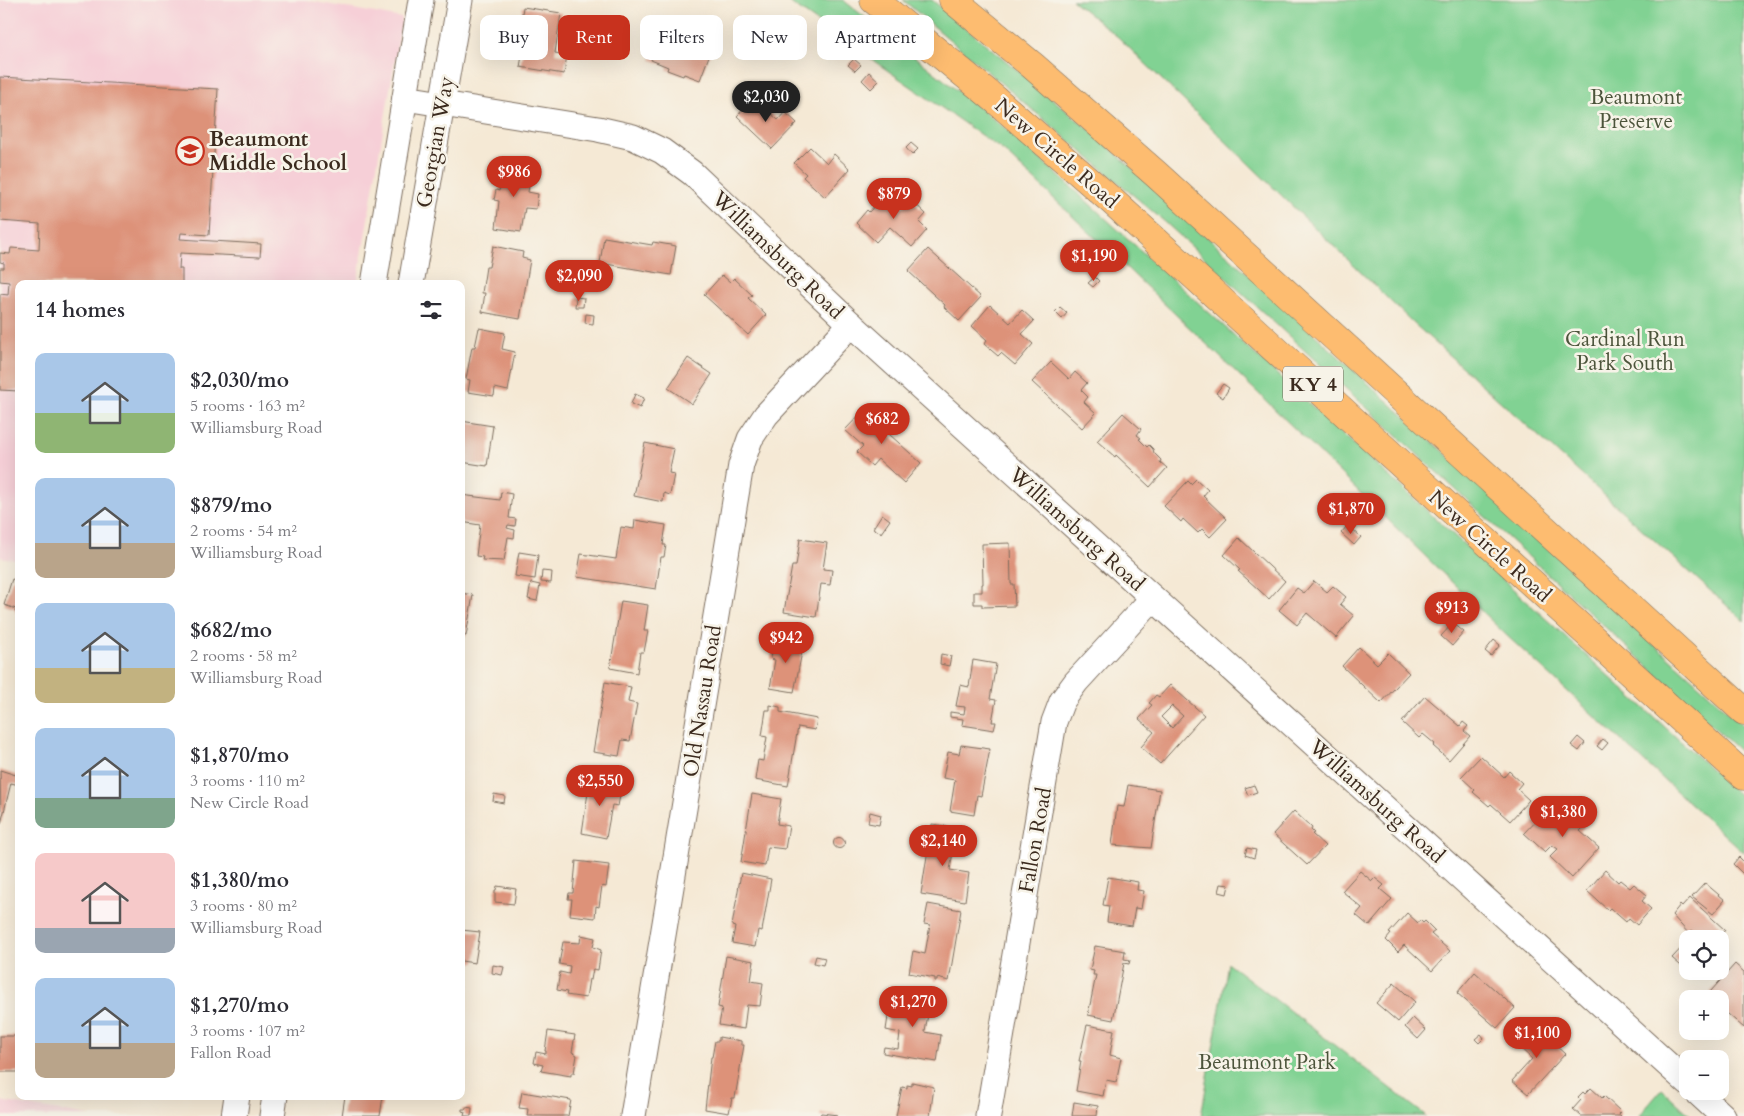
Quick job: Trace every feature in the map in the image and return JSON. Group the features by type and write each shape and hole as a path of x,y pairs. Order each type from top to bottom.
{"highway":[{"name":"New Circle Road","path":"874,0 996,100 1112,201 1744,776"},
{"name":"KY 4","path":"952,0 1033,66 1157,175 1744,711"}],"street":[{"name":"Georgian Way","path":"375,280 421,0"},
{"name":"Georgian Way","path":"412,280 460,0"},
{"name":"Williamsburg Road","path":"405,98 598,129 633,137 662,151 692,173 851,324 1679,1075"},
{"name":"Old Nassau Road","path":"633,1116 741,465 750,439 766,415 851,324"},
{"name":"Fallon Road","path":"988,1116 1054,722 1062,701 1076,682 1153,598"},
{"path":"234,1116 236,1100"},
{"path":"272,1116 274,1100"},
{"path":"1706,1100 1723,1116"}],"shaded area":[{"name":"Beaumont Middle School","path":"0,0 305,0 402,18 358,280 15,280 15,559 0,557"},
{"path":"0,1101 89,1116 0,1116"}],"green space":[{"path":"786,0 843,0 862,15 817,15 817,21"},
{"path":"903,0 932,0 1090,130 1744,726 1744,755 1165,222 934,26 934,15 921,15"},
{"name":"Cardinal Run Park South","path":"1072,0 1744,0 1744,621 1411,321 1118,37"},
{"path":"873,60 919,60 1016,137 1744,799 1744,853 1505,634 1257,392 1004,151"},
{"name":"Beaumont Park","path":"1228,963 1426,1116 1201,1116"},
{"path":"1662,1089 1691,1116 1639,1116"}],"building":[{"path":"523,7 561,13 558,15 555,53 558,54 558,60 566,60 564,74 520,67 521,60 548,60 548,15 522,15"},
{"path":"651,60 708,60 700,80 667,70 668,67"},
{"path":"855,60 861,65 855,71 848,65"},
{"path":"869,72 879,81 871,89 862,80"},
{"path":"0,77 218,89 209,235 181,233 180,239 261,244 260,257 180,253 179,269 182,269 182,280 15,280 15,391 0,390 0,294 8,295 9,282 0,281 0,268 4,268 4,263 0,262 0,253 10,254 11,248 39,250 40,224 0,221"},
{"path":"754,98 778,120 785,112 797,123 772,149 737,116"},
{"path":"911,143 918,149 912,155 906,148"},
{"path":"810,147 827,163 834,154 850,169 825,197 803,177 806,174 794,163"},
{"path":"506,165 532,169 528,192 538,194 536,209 525,208 521,232 496,228 499,201 494,200 496,190 499,191"},
{"path":"886,193 903,207 910,199 926,214 919,222 927,230 912,247 890,227 876,242 856,223"},
{"path":"604,237 652,245 653,242 676,246 671,275 600,263"},
{"path":"493,246 523,252 522,258 530,260 520,319 482,312 485,293 482,293 486,267 489,267"},
{"path":"928,249 981,297 959,321 944,307 945,305 908,271"},
{"path":"722,275 730,282 734,278 752,295 748,298 766,315 748,335 704,295"},
{"path":"1095,277 1099,281 1093,287 1088,283"},
{"path":"576,297 584,298 583,307 575,307"},
{"path":"990,305 1010,323 1022,310 1034,321 1022,334 1033,344 1015,365 1001,353 998,356 984,344 987,340 972,326"},
{"path":"1060,307 1067,313 1062,319 1055,312"},
{"path":"586,314 594,315 593,324 585,323"},
{"path":"479,328 505,333 502,349 515,352 508,391 495,388 494,396 468,392 470,380 466,379 472,347 475,347"},
{"path":"688,358 712,374 692,404 668,388"},
{"path":"1051,362 1069,379 1075,372 1087,383 1081,390 1088,397 1084,402 1096,413 1082,428 1032,382"},
{"path":"1223,384 1229,388 1223,398 1216,393"},
{"path":"635,394 644,398 640,408 631,404"},
{"path":"867,407 886,423 884,425 891,431 889,434 921,463 904,483 878,459 872,466 857,452 863,446 845,430"},
{"path":"1123,413 1141,429 1137,435 1141,438 1139,439 1147,447 1149,445 1153,449 1154,453 1161,460 1160,462 1167,468 1150,487 1116,455 1115,457 1097,441"},
{"path":"465,422 493,426 487,466 465,463"},
{"path":"645,443 674,449 669,473 674,474 670,495 664,493 663,502 634,496"},
{"path":"1196,479 1208,490 1203,496 1227,519 1210,537 1202,529 1198,533 1183,519 1181,522 1164,506 1188,481 1191,484"},
{"path":"501,492 512,494 509,518 516,519 515,526 508,525 507,528 515,530 514,538 508,537 504,561 482,560 483,557 476,556 480,525 465,523 465,496 500,500"},
{"path":"1333,498 1340,504 1330,515 1323,508"},
{"path":"882,514 890,520 881,533 873,528"},
{"path":"635,520 666,525 663,545 666,545 664,557 661,557 656,589 577,577 581,554 616,559 621,527 634,529"},
{"path":"1348,525 1361,537 1354,545 1341,533"},
{"path":"1239,538 1285,581 1269,599 1238,571 1240,570 1224,555"},
{"path":"800,539 827,543 823,569 832,570 830,585 821,584 816,617 784,612 792,566 796,566"},
{"path":"1010,543 1011,584 1014,584 1015,606 982,607 982,604 974,604 974,592 982,592 982,544"},
{"path":"519,552 538,555 535,579 515,576"},
{"path":"542,571 552,572 551,583 541,582"},
{"path":"12,579 15,580 15,609 4,605"},
{"path":"1314,581 1327,592 1333,586 1346,597 1340,604 1354,616 1336,638 1307,613 1297,625 1279,610 1297,588 1304,593"},
{"path":"531,583 540,585 537,601 528,599"},
{"path":"465,594 473,595 465,636"},
{"path":"621,601 648,605 644,631 648,631 644,652 640,652 637,673 610,668"},
{"path":"1453,623 1464,632 1452,646 1441,636"},
{"path":"778,638 804,642 794,692 770,688 775,660 771,659 772,651 776,651"},
{"path":"1494,640 1500,645 1491,656 1485,651"},
{"path":"1359,647 1377,664 1388,653 1409,673 1381,703 1342,666"},
{"path":"941,654 951,656 949,666 940,664"},
{"path":"973,660 996,664 990,699 996,700 992,722 996,722 994,730 962,725 963,719 950,717 950,712 964,714 965,707 956,706 960,685 969,687"},
{"path":"605,682 631,687 628,702 637,704 630,741 622,740 619,756 593,752"},
{"path":"1170,685 1204,715 1160,764 1141,747 1154,732 1139,719 1152,705 1149,703 1156,695 1159,697","holes":["1172,706 1183,716 1172,728 1161,717"]},
{"path":"1425,696 1460,726 1463,722 1468,726 1464,731 1470,736 1449,760 1423,734 1419,738 1402,722"},
{"path":"770,705 780,707 780,712 817,719 815,730 798,727 788,786 755,780 758,760 763,761 767,737 762,736 766,710 770,710"},
{"path":"1578,737 1585,743 1579,751 1571,745"},
{"path":"1603,739 1608,743 1602,750 1597,746"},
{"path":"961,745 990,749 981,796 977,795 974,815 950,811 955,780 943,778 948,752 959,754"},
{"path":"1481,756 1504,777 1509,771 1522,783 1517,789 1529,800 1510,821 1491,804 1489,806 1473,792 1475,790 1461,777"},
{"path":"0,770 15,775 15,784 11,783 1,824"},
{"path":"590,779 622,785 618,806 612,805 606,838 582,833"},
{"path":"1128,785 1160,790 1151,848 1112,845 1117,806 1124,807"},
{"path":"1254,785 1257,792 1248,795 1245,788"},
{"path":"494,794 505,796 504,803 493,801"},
{"path":"752,794 781,799 777,824 789,826 785,849 768,847 765,866 741,862"},
{"path":"1557,798 1586,825 1580,831 1599,848 1572,878 1550,857 1558,849 1552,845 1545,852 1524,833"},
{"path":"1294,811 1312,828 1311,830 1314,833 1312,834 1325,846 1307,865 1273,834"},
{"path":"870,812 881,815 879,825 868,823"},
{"path":"932,824 957,828 950,870 969,873 965,901 921,894"},
{"path":"837,838 841,838 844,843 843,847 837,848 834,845 834,841"},
{"path":"1247,848 1256,850 1254,858 1245,855"},
{"path":"1739,857 1744,862 1744,875 1733,864"},
{"path":"576,861 609,865 606,887 602,886 599,907 596,906 595,918 570,915 572,899 568,899 569,893 573,893"},
{"path":"1605,870 1618,882 1620,880 1630,888 1634,884 1647,895 1642,901 1651,909 1637,925 1629,918 1626,922 1610,908 1608,910 1587,891"},
{"path":"1360,871 1372,881 1375,878 1384,885 1380,889 1392,899 1369,926 1356,915 1362,908 1342,891"},
{"path":"741,873 771,879 762,931 758,930 755,947 732,943 735,927 732,926"},
{"path":"1108,877 1138,882 1137,890 1144,891 1141,909 1135,908 1132,926 1107,922 1109,906 1103,905"},
{"path":"1705,883 1725,900 1713,914 1692,897"},
{"path":"1221,884 1229,885 1227,894 1219,892"},
{"path":"497,886 516,889 514,904 495,902"},
{"path":"1690,898 1725,930 1685,930 1672,915 1680,905 1682,907"},
{"path":"928,904 961,910 949,981 937,978 937,981 935,981 935,978 909,973 913,951 925,954 930,925 924,924"},
{"path":"1407,913 1418,923 1420,920 1423,923 1425,921 1435,931 1431,934 1450,951 1432,971 1404,945 1398,952 1386,940 1391,934 1389,933"},
{"path":"465,930 480,932 475,963 465,962"},
{"path":"581,935 595,938 593,947 601,950 598,970 593,969 591,980 589,979 586,998 566,995 567,992 557,990 560,972 569,974 570,966 559,964 563,942 580,943"},
{"path":"1095,946 1125,951 1124,959 1130,960 1129,964 1124,963 1113,1020 1088,1015 1096,975 1093,975 1094,971 1090,970"},
{"path":"1679,951 1679,964 1672,958"},
{"path":"726,956 754,961 751,981 763,983 760,1006 747,1005 744,1029 719,1025 722,1008 718,1007"},
{"path":"816,956 825,958 823,965 814,963"},
{"path":"1735,964 1744,972 1744,1028 1729,1015 1729,990 1712,990 1721,980 1729,980 1729,971"},
{"path":"493,965 504,967 502,975 492,973"},
{"path":"1475,972 1515,1008 1497,1028 1457,993"},
{"path":"1394,983 1415,1002 1398,1022 1376,1003"},
{"path":"906,992 931,996 925,1032 941,1035 937,1062 883,1053 884,1047 898,1049 900,1033 886,1030 891,997 905,999"},
{"path":"1413,1018 1426,1030 1418,1039 1405,1027"},
{"path":"1087,1025 1114,1030 1110,1055 1121,1058 1116,1082 1106,1080 1103,1096 1076,1091 1081,1061 1079,1061"},
{"path":"1534,1026 1565,1054 1528,1094 1512,1081 1532,1059 1517,1045"},
{"path":"548,1031 575,1035 572,1052 577,1055 574,1073 571,1073 571,1076 541,1071 543,1065 534,1063 536,1052 546,1054"},
{"path":"1481,1034 1484,1038 1479,1043 1475,1039"},
{"path":"0,1036 15,1036 15,1072 0,1072"},
{"path":"719,1037 741,1041 741,1045 744,1045 735,1098 732,1098 729,1113 705,1109 711,1057 715,1041 719,1041"},
{"path":"912,1082 934,1087 930,1116 896,1116 902,1087 912,1086"},
{"path":"1591,1088 1602,1098 1604,1096 1621,1112 1619,1114 1621,1116 1581,1116 1573,1109 1581,1100 1578,1097 1583,1092 1585,1094"},
{"path":"522,1092 571,1100 568,1116 527,1116 528,1109 519,1108"},
{"path":"344,1100 382,1100 380,1116 342,1116"},
{"path":"1074,1102 1098,1106 1097,1116 1072,1116"},
{"path":"466,1107 472,1108 471,1116 464,1116 465,1112 462,1109 466,1109"},
{"path":"821,1113 838,1115 820,1116"}],"place":[{"name":"Beaumont Middle School","path":"190,151"}],"park label":[{"name":"Beaumont Preserve","path":"1636,109"}]}
